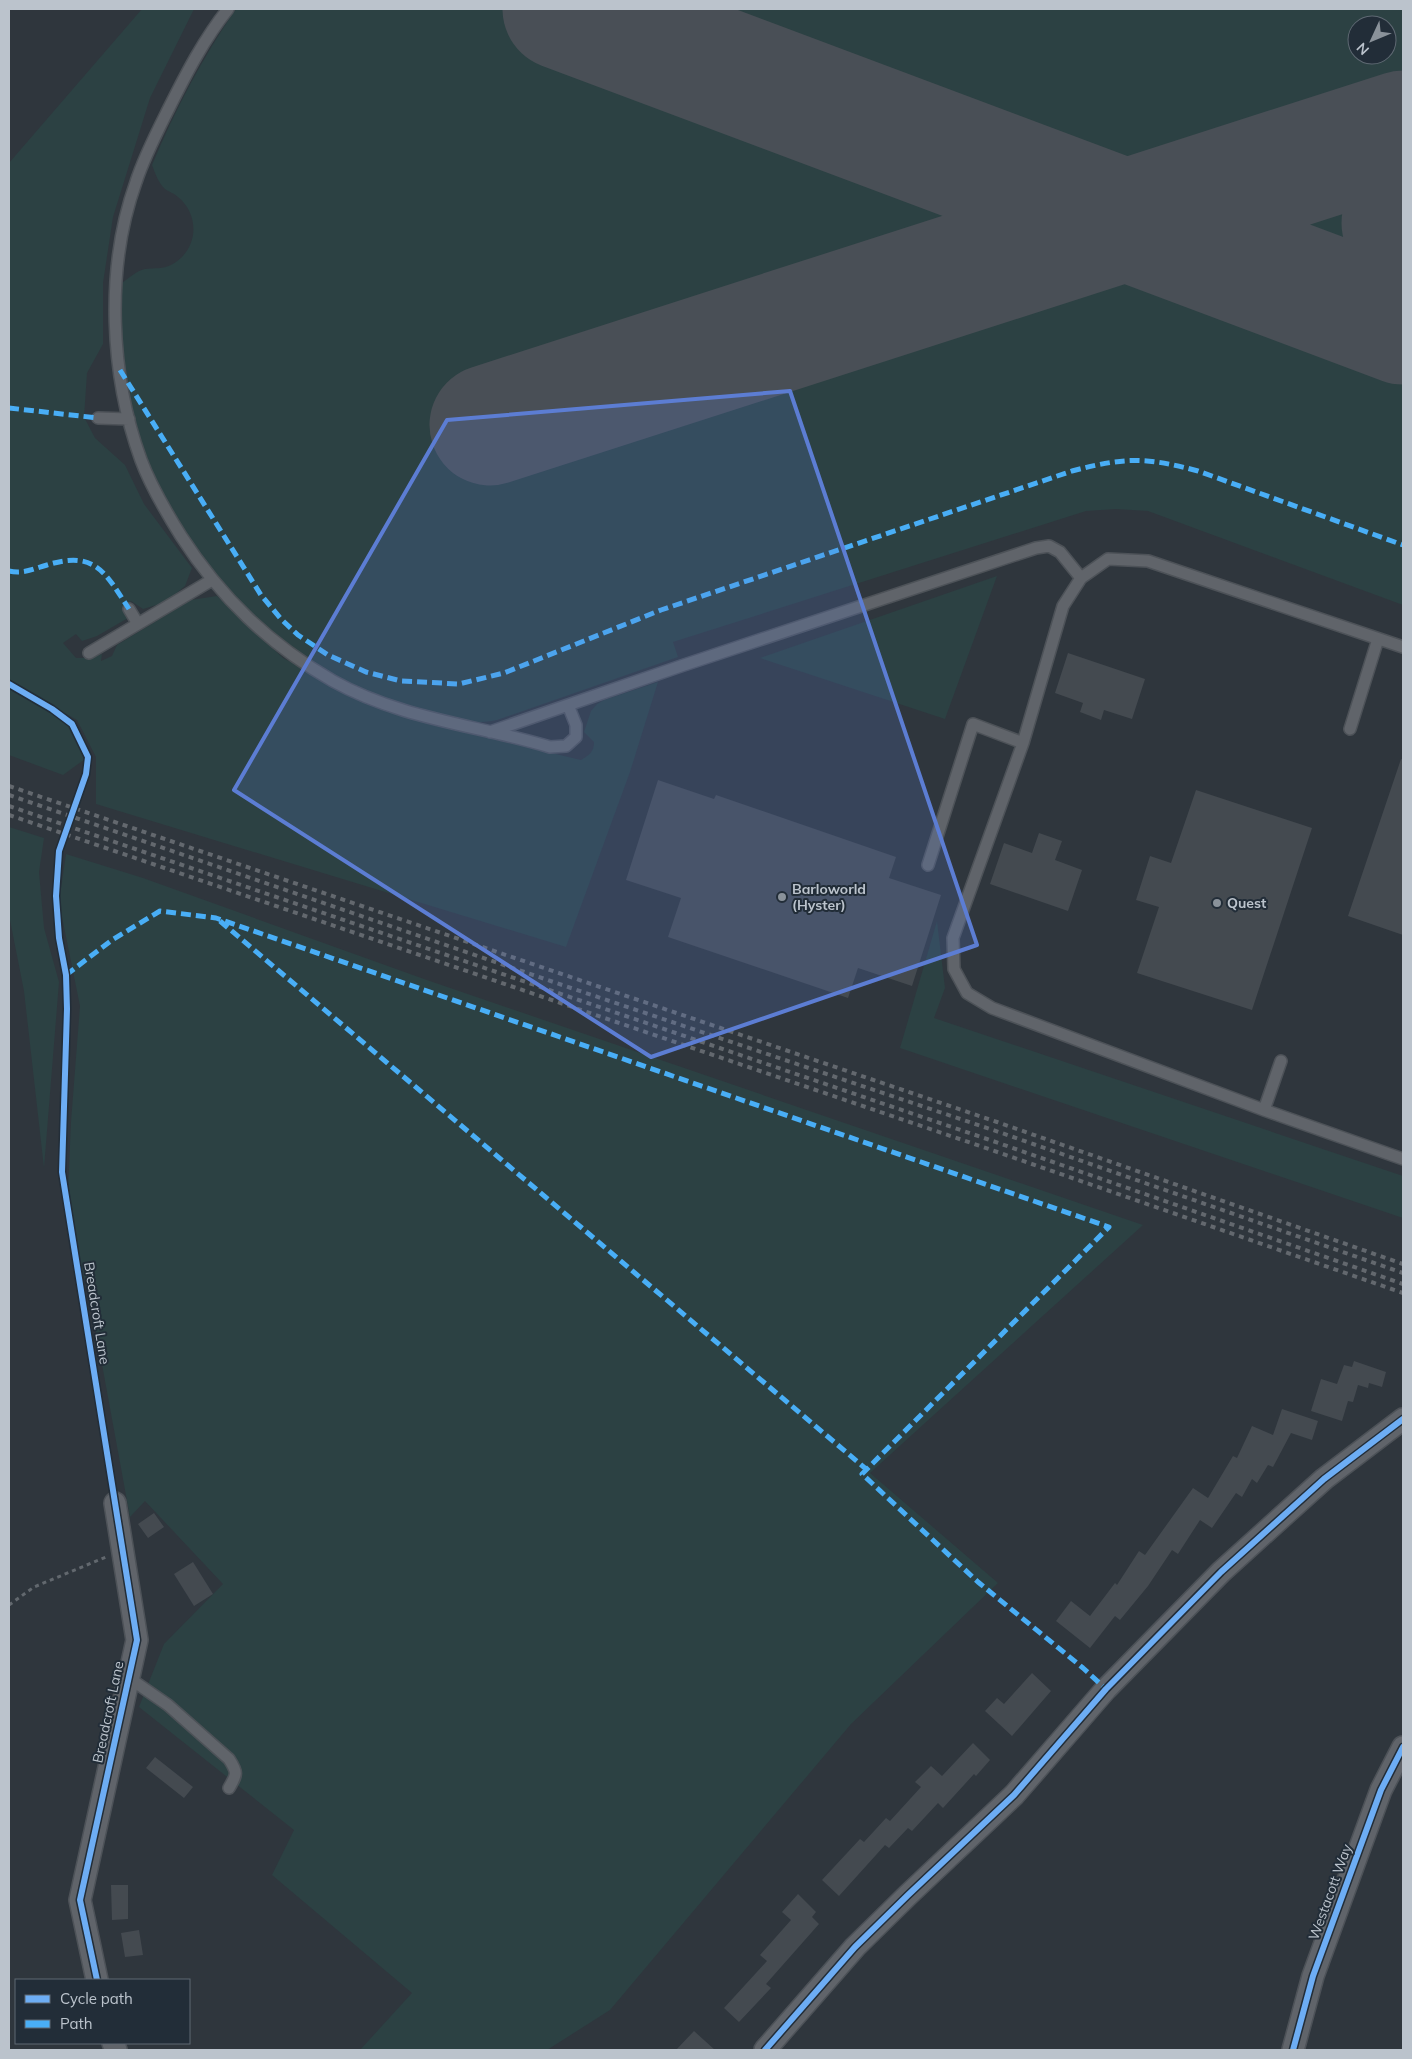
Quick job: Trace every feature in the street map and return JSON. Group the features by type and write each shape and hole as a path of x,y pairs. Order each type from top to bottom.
{"street":[{"path":"764,2050 856,1947 1014,1795 1106,1689 1221,1572 1324,1479 1403,1419"},
{"name":"Breadcroft Lane","path":"97,1979 80,1900 137,1640 115,1503"},
{"name":"Westacott Way","path":"1293,2050 1313,1976 1380,1790 1403,1747"}],"lane":[{"path":"228,9 189,69 159,127 136,181 123,229 115,301 118,358 135,443 149,480 175,525 212,580 252,623 287,651 334,681 371,698 418,715 550,747 566,746 572,742 577,731 568,705"},
{"path":"98,418 129,419"},
{"path":"488,732 1036,548 1049,546 1060,552 1082,578"},
{"path":"1403,647 1148,561 1108,559 1082,578 1062,606 1023,743 953,938 954,970 968,993 992,1008 1264,1110 1403,1159"},
{"path":"89,654 212,580"},
{"path":"129,609 138,624"},
{"path":"1350,729 1378,638"},
{"path":"928,865 973,724 1023,743"},
{"path":"1264,1110 1281,1061"},
{"path":"128,1678 168,1705 228,1759 235,1768 236,1776 229,1788"}],"path":[{"path":"9,1605 34,1588 122,1550"}],"highlighted area":[{"path":"790,391 977,945 651,1057 234,790 447,420"}],"green space":[{"path":"142,9 194,9 150,98 113,217 103,283 103,344 87,373 84,417 95,438 125,465 144,504 192,568 185,586 166,602 143,609 131,601 123,608 128,618 97,636 82,641 76,634 63,643 76,658 90,658 102,654 101,661 112,656 117,645 191,600 217,596 283,658 369,704 428,724 581,760 589,755 593,748 594,742 584,732 591,711 597,704 658,682 630,772 566,947 96,804 96,757 77,720 9,681 9,163"},
{"path":"236,9 1403,9 1403,605 1148,511 1116,509 1086,511 673,642 678,657 497,720 469,722 440,717 411,708 334,677 306,660 267,628 232,593 201,554 159,486 143,448 132,406 121,328 122,283 142,270 171,265 187,251 191,242 193,223 190,214 185,205 176,196 163,187 152,165 170,124 212,46"},
{"path":"997,576 945,719 760,658"},
{"path":"9,687 49,709 69,726 85,759 63,775 9,755"},
{"path":"9,827 44,838 39,872 44,928 59,982 44,1168 24,991 9,915"},
{"path":"66,854 143,878 424,979 1143,1225 870,1473 998,1583 851,1724 610,2010 547,2050 360,2050 412,1993 272,1875 294,1830 139,1707 164,1644 223,1584 145,1501 130,1517 90,1299 67,1215 71,1122 80,1006 59,902"},
{"path":"937,921 945,988 934,1018 1403,1176 1403,1218 900,1048"}],"building":[{"path":"1068,653 1145,679 1132,719 1104,710 1101,720 1080,712 1083,703 1055,693"},
{"path":"1401,759 1403,760 1403,935 1348,916"},
{"name":"Barloworld (Hyster)","path":"658,780 714,799 716,795 896,857 889,878 941,895 912,986 858,968 848,998 668,937 681,898 626,880"},
{"name":"Quest","path":"1196,790 1312,828 1252,1010 1137,973 1159,907 1136,900 1150,856 1171,863"},
{"path":"1039,833 1062,841 1055,860 1082,870 1068,911 990,884 1004,843 1032,853"},
{"path":"1354,1361 1386,1372 1382,1387 1369,1383 1368,1388 1358,1385 1353,1402 1348,1401 1342,1421 1311,1411 1321,1379 1337,1384 1344,1365 1352,1367"},
{"path":"1282,1409 1318,1421 1312,1440 1291,1433 1273,1467 1268,1465 1257,1483 1252,1479 1242,1497 1236,1493 1212,1528 1200,1520 1178,1554 1172,1550 1148,1586 1120,1620 1115,1616 1090,1648 1056,1621 1071,1601 1090,1616 1115,1583 1117,1585 1139,1551 1145,1555 1193,1488 1208,1498 1233,1456 1237,1458 1252,1426 1273,1435"},
{"path":"154,1513 164,1527 148,1538 138,1524"},
{"path":"193,1562 213,1594 194,1606 174,1574"},
{"path":"1032,1673 1051,1691 1012,1736 985,1711 997,1698 1004,1704"},
{"path":"973,1743 990,1760 976,1776 974,1774 943,1808 938,1803 912,1831 908,1828 889,1848 885,1845 839,1896 822,1880 860,1839 864,1842 886,1818 890,1821 921,1787 915,1782 931,1766 942,1776"},
{"path":"155,1757 193,1787 184,1798 146,1768"},
{"path":"111,1885 128,1885 128,1919 112,1920"},
{"path":"798,1894 816,1912 812,1917 819,1924 766,1984 771,1988 739,2022 724,2008 767,1961 760,1955 791,1920 782,1912"},
{"path":"139,1930 143,1955 125,1957 121,1933"},
{"path":"694,2031 715,2050 676,2050"}],"runway":[{"path":"563,9 1403,324"},
{"path":"490,425 1403,131"}],"railway":[{"path":"9,786 997,1122 1403,1264"},
{"path":"9,795 571,988 993,1130 1403,1273"},
{"path":"9,806 987,1139 1403,1284"},
{"path":"9,815 983,1147 1403,1293"}],"marked path":[{"path":"120,370 261,595 281,619 298,635 328,655 366,672 401,681 459,684 504,673 661,610 1072,471 1121,461 1149,461 1198,471 1403,545"},
{"path":"9,408 98,418"},
{"path":"9,571 23,571 63,561 77,560 88,563 105,575 129,609"},
{"path":"66,975 112,940 160,911 216,918 1109,1227 862,1474 978,1582 1106,1689"},
{"path":"220,921 866,1469"}],"cycle path":[{"path":"9,684 52,709 72,724 88,757 86,774 59,851 56,896 59,938 66,975 67,1009 62,1172 137,1640 80,1900 97,1979"},
{"path":"765,2050 855,1947 1014,1795 1106,1689 1221,1572 1324,1479 1403,1419"},
{"path":"1293,2050 1313,1976 1381,1790 1403,1747"}],"place":[{"name":"Barloworld (Hyster)","path":"782,897"},
{"name":"Quest","path":"1217,903"}]}
